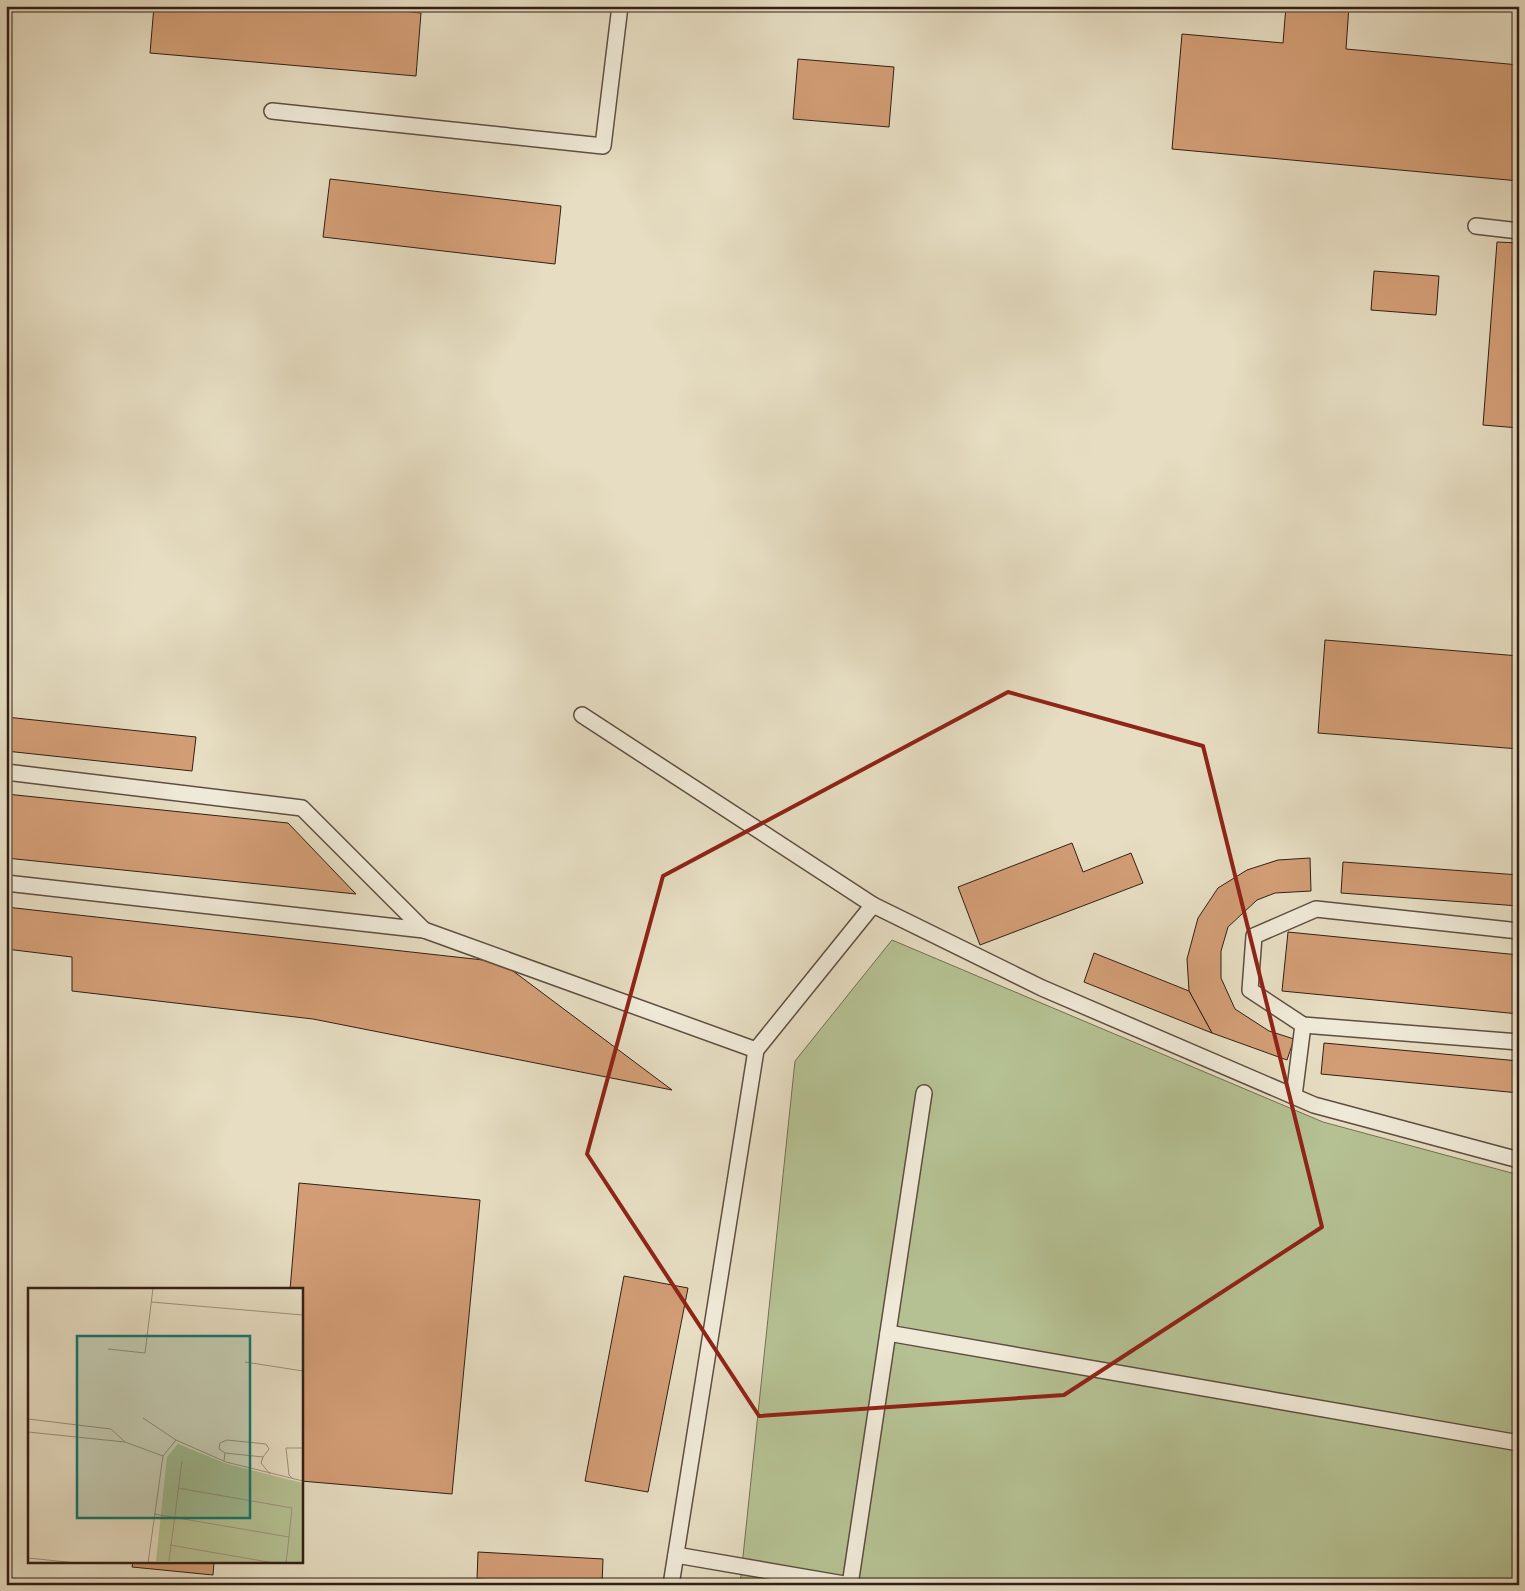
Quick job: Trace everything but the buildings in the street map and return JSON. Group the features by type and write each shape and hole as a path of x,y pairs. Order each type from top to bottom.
{"lane":[{"path":"272,111 603,146 620,6"},
{"path":"1476,226 1519,231"},
{"path":"582,715 873,905 1042,988 1314,1105 1519,1160"},
{"path":"6,772 302,808 424,930"},
{"path":"6,883 424,930 756,1050"},
{"path":"671,1585 756,1050 873,905"},
{"path":"1519,931 1316,909 1254,936 1250,990 1303,1025 1519,1042"},
{"path":"1294,1096 1303,1025"},
{"path":"676,1555 850,1585 924,1093"},
{"path":"888,1333 1519,1443"}],"highlighted area":[{"path":"1008,692 1203,746 1322,1227 1064,1395 759,1416 587,1154 663,876"}],"green space":[{"path":"892,940 1323,1122 1519,1175 1519,1585 740,1585 795,1061"}]}
